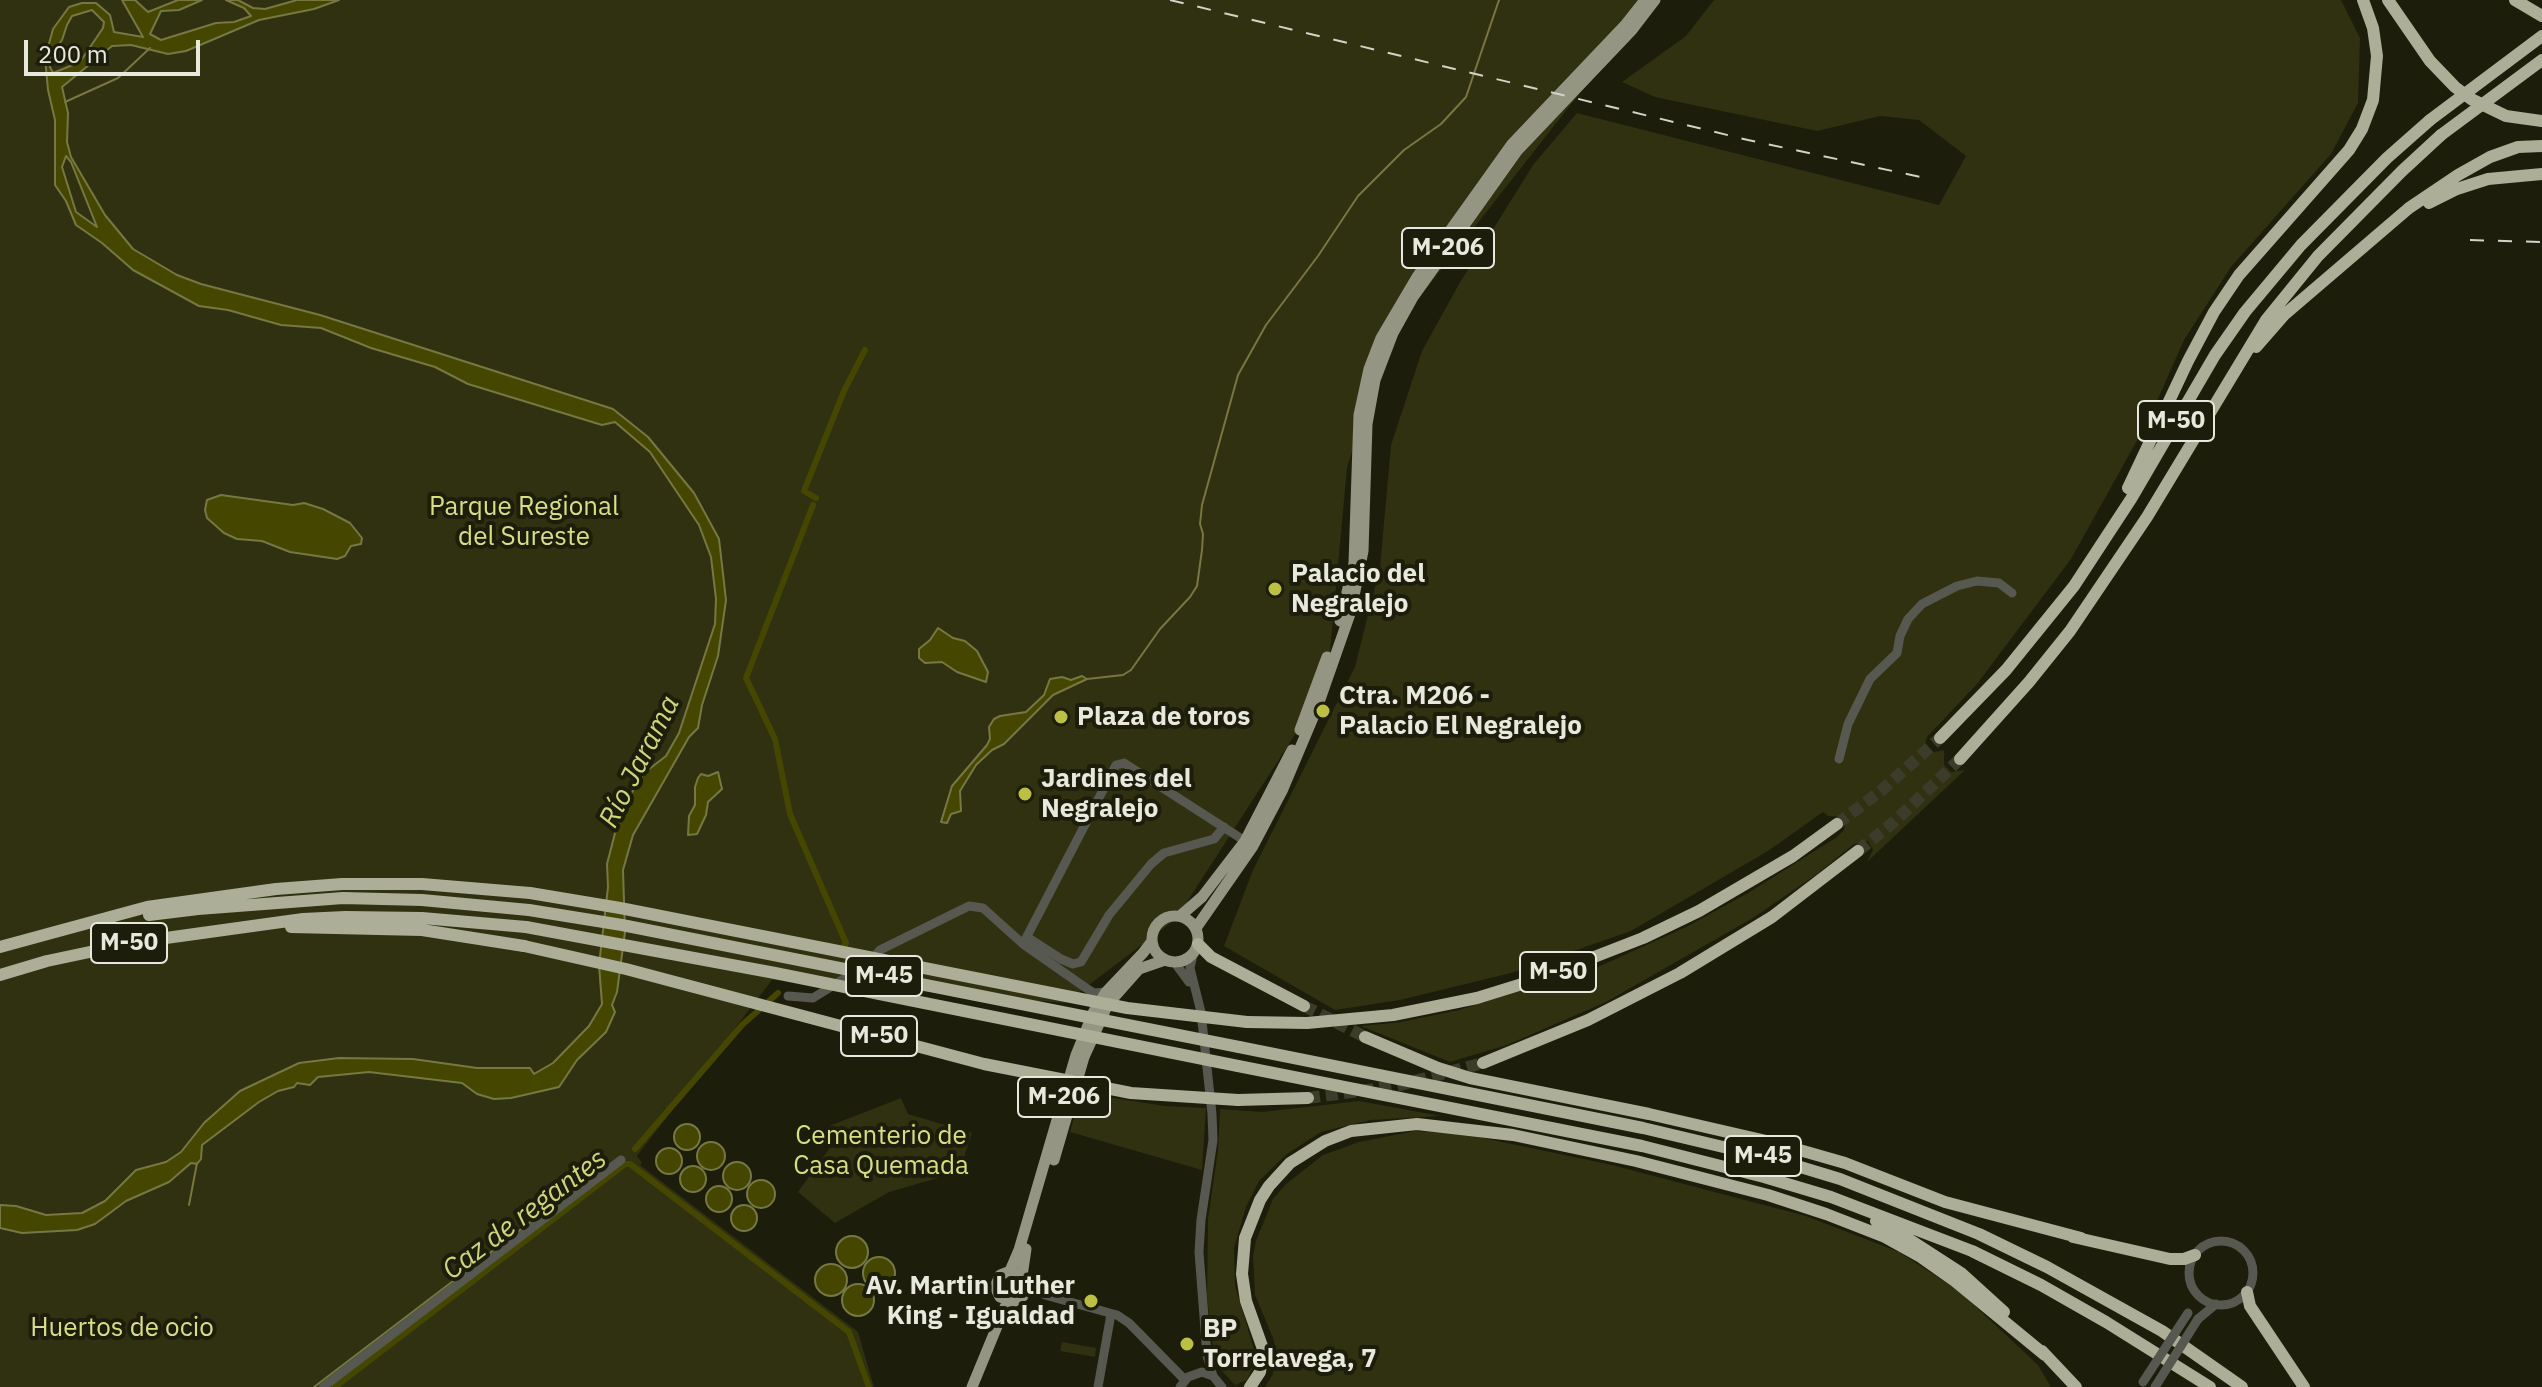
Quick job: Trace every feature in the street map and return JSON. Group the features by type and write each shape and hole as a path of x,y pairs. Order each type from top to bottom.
{"highway":[{"path":"2074,586 2136,474 2214,312 2239,275 2338,162 2362,129 2373,100 2377,56 2373,28 2363,0"},
{"path":"2388,0 2430,61 2455,87 2471,99 2506,116 2542,121"},
{"path":"2515,0 2542,16"},
{"name":"M-50","path":"1940,738 2006,670 2074,586 2131,499 2215,355 2245,312 2301,245 2387,158 2430,120 2542,36"},
{"name":"M-50","path":"1960,759 2070,631 2147,517 2266,320 2318,256 2441,135 2542,60"},
{"path":"2229,378 2284,315 2409,208 2490,157 2518,147 2542,146"},
{"path":"2392,225 2457,189 2488,179 2542,174"},
{"name":"M-50","path":"0,947 147,907 197,899 342,884 422,884 530,893 620,908 1166,1015 1247,1022 1307,1023 1393,1015 1477,998 1535,980 1643,938 1699,911 1793,856 1837,824"},
{"name":"M-50","path":"1483,1063 1588,1020 1680,973 1772,917 1858,851"},
{"name":"M-45","path":"120,916 343,898 422,900 529,910 762,952 1712,1143 1840,1179 1979,1234 2114,1303 2200,1356 2242,1387"},
{"name":"M-45","path":"260,926 345,917 422,918 526,927 775,973 1642,1146 1831,1197 1972,1251 2106,1322 2210,1387"},
{"name":"M-50","path":"0,975 60,958 137,942 260,926 422,930 524,946 626,969 984,1064 1131,1093 1238,1100 1308,1098"},
{"path":"1196,950 1304,1006"},
{"path":"1365,1037 1470,1078 1775,1143 1845,1163 1945,1202 2081,1238"},
{"path":"1250,1387 1260,1372 1263,1349 1246,1301 1243,1253 1251,1219 1264,1193 1290,1163 1325,1141 1351,1131 1386,1125 1417,1124 1513,1135 1636,1161 1768,1195 1826,1214 1885,1237 1921,1257 2045,1355"},
{"path":"1831,1197 1847,1209 1890,1227 1961,1273 2026,1333 2076,1387"},
{"path":"1899,1200 2170,1259 2195,1255"},
{"path":"2247,1292 2250,1306 2304,1387"}],"main road":[{"name":"M-206","path":"1019,1285 1019,1250 1076,1055 1093,1013 1106,992 1152,941 1154,929 1161,921 1180,916 1202,897 1245,841 1290,754 1344,610 1354,563 1359,415 1369,369 1381,338 1417,277 1512,144 1645,0"},
{"name":"M-206","path":"1196,928 1253,846 1282,791 1317,708 1351,611 1363,551 1367,424 1375,380 1393,333 1413,297 1517,151 1632,30 1655,0"},
{"path":"1632,30 1663,0"},
{"path":"1180,916 1196,928 1196,950"},
{"path":"1152,941 1155,951 1170,962"},
{"name":"M-206","path":"972,1387 1005,1307 1019,1285 1023,1260 1095,1029 1124,983 1146,965 1184,961 1196,950"},
{"name":"M-206","path":"964,1387 1000,1297 995,1287 996,1281 1003,1273 1019,1285"},
{"path":"1000,1297 1019,1285"}],"street":[{"path":"1839,759 1848,724 1870,679 1897,653 1908,619 1922,604 1957,586 1977,581 1999,583 2012,593"},
{"path":"1025,940 1116,765 1124,763 1245,841"},
{"path":"1025,940 1073,964 1081,962 1109,915 1151,864 1164,853 1214,839 1224,827"},
{"path":"788,996 813,998 869,963 880,950 969,906 983,908 1086,988 1094,993 1106,992"},
{"path":"1196,950 1190,968 1201,1012 1212,1114 1211,1160 1200,1233 1207,1356 1213,1376 1222,1387"},
{"path":"1170,962 1193,989"},
{"path":"1086,988 1093,1002 1093,1013"},
{"path":"323,1387 621,1160"},
{"path":"2140,1384 2188,1313 2194,1290 2189,1272 2195,1255 2209,1243 2228,1242 2245,1251 2253,1267 2253,1276 2247,1292 2234,1303 2207,1302 2194,1290"},
{"path":"1019,1285 1111,1314 1129,1323 1182,1383 1202,1372 1207,1356"},
{"path":"2155,1387 2198,1319 2216,1304"},
{"path":"1098,1387 1111,1314"},
{"path":"1202,1372 1213,1376"}],"green space":[{"name":"Parque Regional del Sureste","path":"0,0 1653,0 1385,341 1347,468 1327,685 1176,919 1065,1003 772,980 637,1156 642,1163 640,1165 858,1332 874,1387 0,1387"},
{"path":"1714,0 2341,0 2360,38 2358,103 2331,154 2231,267 2184,340 2149,419 2071,559 1977,684 1927,737 1924,749 1929,753 1944,750 1944,765 1951,772 1965,770 1867,862 1873,850 1868,841 1854,844 1753,918 1606,1002 1507,1045 1450,1062 1361,1026 1401,1022 1459,1010 1598,967 1686,927 1748,893 1844,830 1847,817 1828,816 1823,812 1768,851 1631,931 1511,973 1400,1000 1335,1010 1224,946 1253,870 1355,667 1380,567 1391,445 1422,351 1459,284 1533,165 1577,113 1939,205 1966,156 1919,120 1880,116 1817,131 1655,97 1622,82 1686,36"},
{"path":"1081,1093 1165,1106 1206,1108 1202,1170 1070,1132"},
{"name":"Cementerio de Casa Quemada","path":"901,1098 908,1114 972,1133 959,1172 889,1192 835,1223 798,1192 834,1142 829,1126"},
{"path":"1359,1101 1441,1116 1370,1120 1321,1132 1287,1154 1259,1181 1246,1207 1234,1248 1235,1286 1254,1349 1254,1365 1247,1380 1235,1385 1217,1366 1214,1358 1207,1296 1208,1219 1218,1150 1220,1109 1262,1112"},
{"path":"1415,1131 1464,1134 1612,1165 1806,1216 1899,1252 1958,1290 2038,1365 2051,1387 1265,1387 1273,1374 1277,1354 1255,1295 1253,1256 1273,1199 1286,1184 1323,1155 1359,1142"},
{"path":"1062,1342 1096,1348 1095,1357 1060,1351"}],"shaded area":[{"path":"122,0 135,0 148,12 178,0 202,0 179,10 161,11 150,34 161,40 251,16 244,8 226,0 238,0 253,8 265,9 297,0 339,0 314,9 259,20 186,51 168,54 131,45 112,46 62,87 68,113 67,142 71,157 105,215 133,249 177,275 320,315 613,409 648,437 694,493 719,539 726,600 718,656 698,728 689,737 633,835 623,870 625,932 617,992 612,1005 615,1012 606,1032 577,1060 559,1087 494,1099 477,1094 462,1083 369,1072 318,1077 310,1085 297,1083 259,1102 202,1145 201,1159 197,1164 191,1163 169,1182 126,1201 95,1224 77,1230 22,1233 0,1228 0,1205 16,1206 46,1215 82,1213 105,1201 136,1170 166,1162 181,1152 204,1123 240,1091 299,1063 339,1058 413,1059 477,1068 530,1068 534,1074 553,1063 589,1026 602,1004 599,965 608,887 607,864 621,810 644,773 666,756 679,733 715,624 716,599 711,557 699,525 650,452 615,422 602,425 468,384 435,367 371,348 321,328 281,325 228,310 199,306 133,270 76,225 55,185 55,120 45,58 53,29 69,7 96,3 110,15 114,32 143,37","holes":["92,10 104,22 103,28 80,62 53,73 51,56 72,16","66,156 71,162 97,227 76,212 62,167"]},
{"path":"221,495 293,505 304,503 323,509 350,523 362,538 361,544 351,546 345,556 337,559 290,552 262,541 237,539 224,533 207,518 207,500"},
{"path":"938,628 953,638 965,641 977,651 988,672 986,682 957,672 942,662 925,663 919,658 919,649"},
{"path":"1082,676 1087,679 1053,695 1004,744 976,765 960,791 961,811 951,814 947,823 941,822 952,786 987,745 989,727 994,719 1026,712 1044,695 1050,679 1062,677 1071,680"},
{"path":"718,772 722,789 708,802 697,834 688,835 698,778 701,774 708,776"},
{"path":"687,1124 697,1127 700,1137 697,1147 687,1150 677,1147 674,1137 677,1127"},
{"path":"711,1142 721,1146 725,1156 721,1166 711,1170 701,1166 697,1156 701,1146"},
{"path":"669,1148 678,1152 682,1161 678,1170 669,1174 660,1170 656,1161 660,1152"},
{"path":"737,1162 747,1166 751,1176 747,1186 737,1190 727,1186 723,1176 727,1166"},
{"path":"693,1166 702,1170 706,1179 702,1188 693,1192 684,1188 680,1179 684,1170"},
{"path":"761,1180 771,1184 775,1194 771,1204 761,1208 751,1204 747,1194 751,1184"},
{"path":"719,1186 728,1190 732,1199 728,1208 719,1212 710,1208 706,1199 710,1190"},
{"path":"744,1205 753,1209 757,1218 753,1227 744,1231 735,1227 731,1218 735,1209"},
{"path":"852,1236 863,1241 868,1252 863,1263 852,1268 841,1263 836,1252 841,1241"},
{"path":"879,1257 890,1262 895,1273 890,1284 879,1289 868,1284 863,1273 868,1262"},
{"path":"831,1264 842,1269 847,1280 842,1291 831,1296 820,1291 815,1280 820,1269"},
{"path":"858,1284 869,1289 874,1300 869,1311 858,1316 847,1311 842,1300 847,1289"}],"waterway":[{"path":"1087,679 1123,675 1131,670 1160,629 1197,586 1203,534 1200,524 1202,505 1238,375 1266,325 1358,196 1404,150 1441,124 1466,97 1499,0"},
{"name":"Río Jarama","path":"65,102 118,78 150,48"},
{"path":"816,498 804,491 844,391 865,350"},
{"path":"813,505 746,678 775,739 790,814 846,943 844,946"},
{"path":"635,1149 742,1025 778,993"},
{"path":"189,1205 197,1163"},
{"name":"Caz de regantes","path":"335,1387 625,1164 630,1164 849,1332 869,1387"},
{"path":"314,1387 604,1166"}],"tunnel":[{"path":"1837,824 1882,790 1940,738"},
{"path":"1858,851 1895,821 1960,759"},
{"path":"1304,1006 1365,1037"},
{"path":"1308,1098 1396,1086 1483,1063"}],"railway":[{"path":"1170,0 1748,140 1930,179"},
{"path":"2470,240 2542,242"}],"place":[{"name":"Palacio del Negralejo","path":"1275,589"},
{"name":"Ctra. M206 - Palacio El Negralejo","path":"1323,711"},
{"name":"Plaza de toros","path":"1061,717"},
{"name":"Jardines del Negralejo","path":"1025,794"},
{"name":"Av. Martin Luther King - Igualdad","path":"1091,1301"},
{"name":"BP Torrelavega, 7","path":"1187,1344"}],"park label":[{"name":"Huertos de ocio","path":"122,1328"}]}
